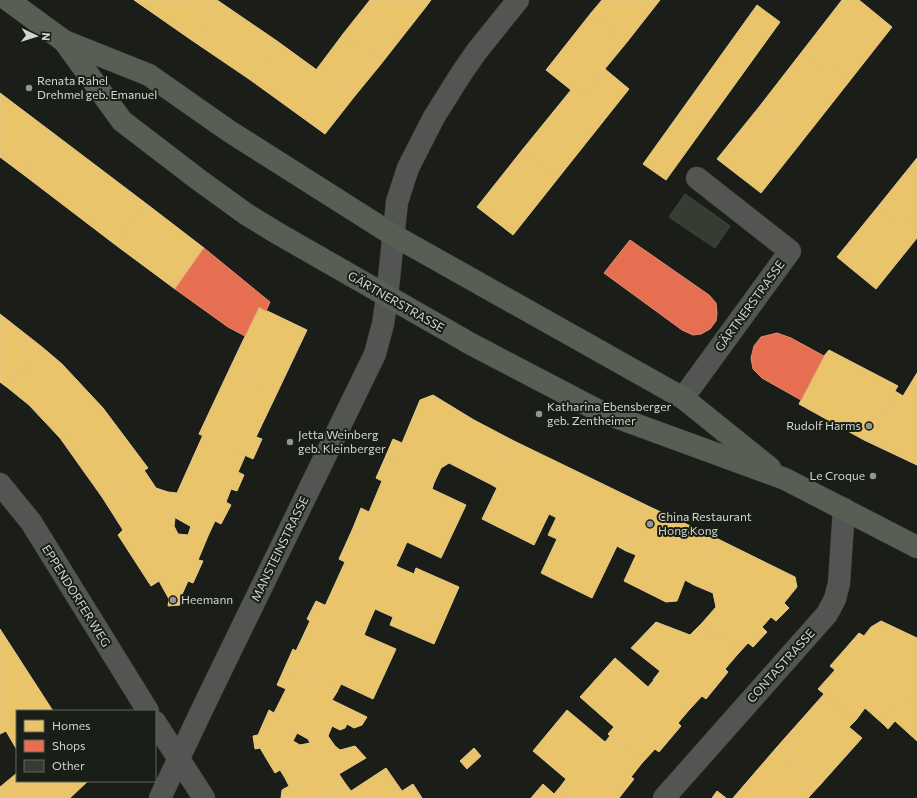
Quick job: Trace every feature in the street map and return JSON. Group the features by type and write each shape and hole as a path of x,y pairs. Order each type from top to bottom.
{"main road":[{"name":"GÄRTNERSTRASSE","path":"8,0 64,41 149,75 229,131 393,235 684,398 785,479"},
{"name":"GÄRTNERSTRASSE","path":"64,41 122,121 199,180 246,214 276,233 471,344 599,412 785,479 917,547"}],"street":[{"name":"MANSTEINSTRASSE","path":"160,798 375,354 383,324 387,297 397,202 408,168 434,117 461,74 477,51 518,0"},
{"name":"GÄRTNERSTRASSE","path":"684,398 790,251 697,178"},
{"name":"EPPENDORFER WEG","path":"0,484 31,522 147,710"},
{"name":"CONTASTRASSE","path":"664,798 828,614 836,599 839,583 844,509"},
{"path":"156,724 204,798"}],"building: Homes":[{"path":"134,0 217,0 190,39"},
{"path":"217,0 277,41 249,79 190,39"},
{"path":"370,0 416,0 425,8 381,64 343,34"},
{"path":"416,0 431,0 425,8"},
{"path":"602,0 660,0 627,42 591,13"},
{"path":"842,0 859,0 892,27 848,83 804,49"},
{"path":"757,5 780,22 666,180 643,164"},
{"path":"591,13 627,42 581,98 546,70"},
{"path":"343,34 381,64 354,97 316,70"},
{"path":"277,41 354,97 325,134 249,79"},
{"path":"804,49 848,83 803,140 759,107"},
{"path":"605,69 629,89 559,177 523,149 571,90 581,98"},
{"path":"0,93 53,133 24,175 0,157"},
{"path":"759,107 803,140 761,193 717,159"},
{"path":"53,133 148,205 117,246 24,175"},
{"path":"523,149 559,177 513,235 477,207"},
{"path":"917,158 917,233 880,204"},
{"path":"880,204 917,233 917,238 876,289 837,257"},
{"path":"148,205 204,248 175,289 117,246"},
{"path":"259,307 307,330 278,391 230,368"},
{"path":"0,314 42,347 8,388 0,382"},
{"path":"42,347 62,364 103,408 60,438 29,405 8,388"},
{"path":"829,350 898,386 864,440 799,404 824,356"},
{"path":"230,368 278,391 256,437 262,439 253,459 199,434"},
{"path":"917,373 917,465 864,440 895,391 903,396"},
{"path":"433,395 474,420 514,441 492,485 449,463 441,468 434,483 384,460 393,439 402,443 420,400"},
{"path":"103,408 148,468 102,497 60,438"},
{"path":"203,435 245,456 238,472 244,475 237,491 231,489 226,502 231,505 221,524 215,521 208,536 165,512 168,492 177,493"},
{"path":"514,441 578,472 557,518 549,514 534,545 482,519 497,488 492,485"},
{"path":"384,460 434,483 432,489 466,505 441,558 407,542 403,551 353,528 361,508 369,512 382,481 376,478"},
{"path":"144,470 156,488 168,492 165,512 175,518 174,526 178,534 188,535 191,526 208,536 198,560 203,561 193,583 188,581 180,599 180,605 168,606 169,599 159,581 151,586 118,535 123,530 102,497"},
{"path":"578,472 648,506 626,551 617,546 592,598 541,573 557,539 548,535"},
{"path":"648,506 716,538 694,585 685,580 677,601 666,602 624,581 636,555 626,551"},
{"path":"353,528 403,551 396,566 414,574 416,568 459,587 434,644 390,625 393,617 375,609 368,625 325,606 345,562 339,559"},
{"path":"716,538 795,577 797,587 784,603 789,608 776,621 771,617 762,627 767,632 753,647 748,643 737,655 702,623 716,607 713,593 694,585"},
{"path":"316,601 368,625 364,635 396,649 373,699 341,684 337,692 285,667 293,649 296,651 310,621 307,619"},
{"path":"881,621 917,638 917,685 883,724 865,708 856,720 818,689 835,670 830,666 859,633 864,636 871,627"},
{"path":"656,622 690,635 702,623 737,655 725,669 728,672 706,699 702,696 689,710 653,680 660,671 631,648"},
{"path":"0,629 52,710 16,710 16,748 6,731 0,734"},
{"path":"615,658 648,687 654,680 689,710 678,723 681,726 659,752 655,749 642,763 608,734 614,727 580,697"},
{"path":"285,667 337,692 332,700 367,717 362,725 354,728 347,724 345,728 340,730 332,726 328,736 335,746 340,750 355,746 366,758 339,774 345,783 322,798 281,798 282,790 289,786 285,778 280,770 275,773 260,748 255,749 253,736 258,735 269,710 274,713 286,689 277,685","holes":["297,733 308,739 310,743 300,745 293,741"]},
{"path":"917,685 917,741 895,721 888,729 883,724"},
{"path":"824,694 856,720 849,727 862,738 820,785 777,747"},
{"path":"567,710 605,742 610,736 642,763 631,777 634,779 619,798 572,798 560,787 566,779 533,751"},
{"path":"777,747 820,785 808,798 733,798"},
{"path":"474,748 481,756 467,769 460,761"},
{"path":"386,768 402,791 413,784 422,798 322,798 345,783 351,791"},
{"path":"16,774 16,782 87,782 70,798 0,798 0,787"},
{"path":"543,784 554,794 560,787 572,798 531,798"},
{"path":"717,791 726,798 712,798"}],"building: Shops":[{"path":"630,240 709,295 716,303 717,313 716,321 710,329 701,334 693,335 682,330 604,273"},
{"path":"204,248 270,302 266,311 259,307 245,336 228,327 175,289"},
{"path":"777,333 791,338 824,356 801,400 762,378 753,369 751,358 754,346 761,337"}],"building: Other":[{"path":"685,194 730,226 715,248 669,217"}],"place":[{"name":"Renata Rahel Drehmel geb. Emanuel","path":"29,88"},
{"name":"Katharina Ebensberger geb. Zentheimer","path":"539,414"},
{"name":"Rudolf Harms","path":"869,426"},
{"name":"Jetta Weinberg geb. Kleinberger","path":"290,442"},
{"name":"Le Croque","path":"873,476"},
{"name":"China Restaurant Hong Kong","path":"650,524"},
{"name":"Heemann","path":"173,600"}]}
